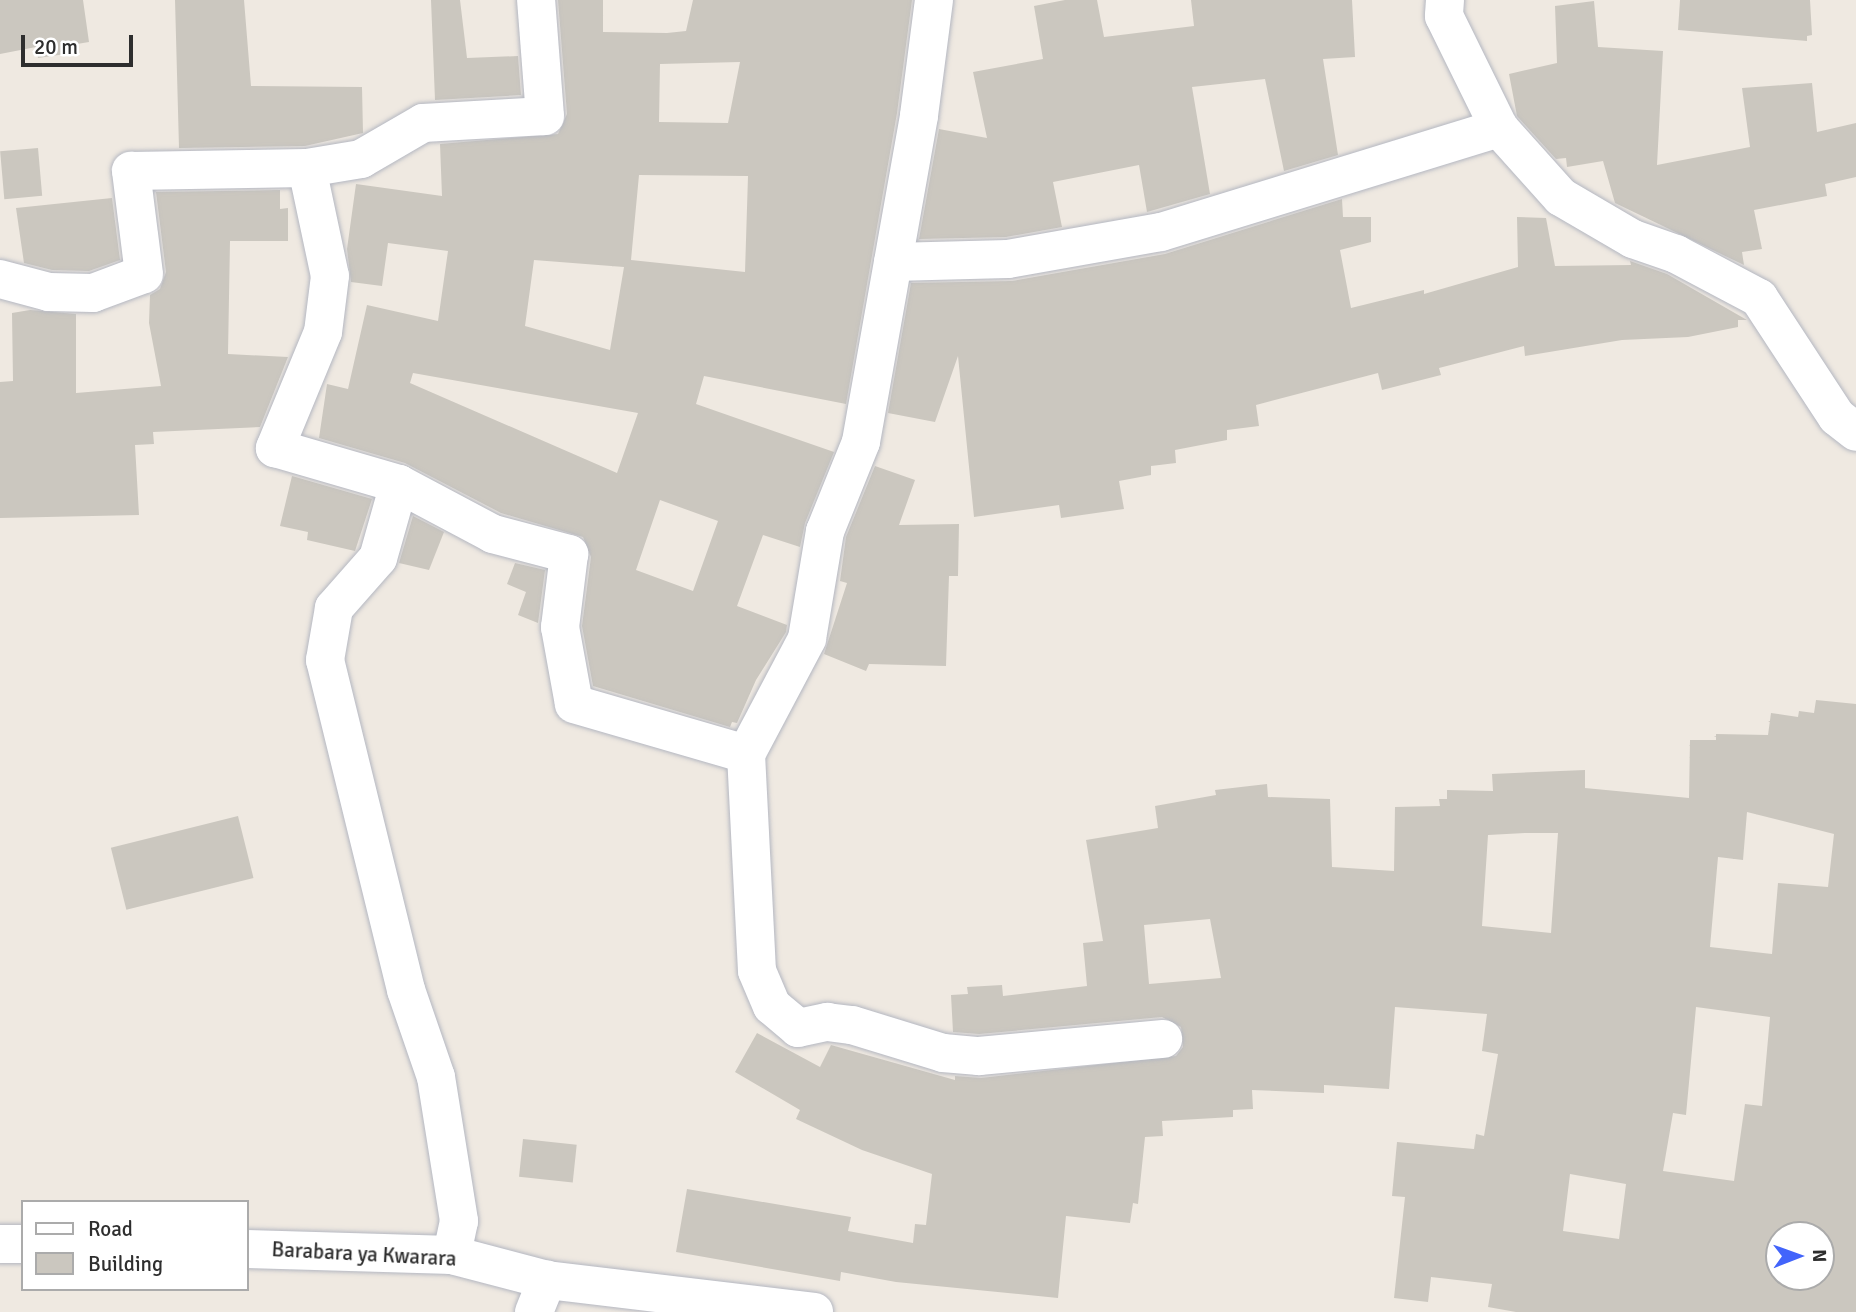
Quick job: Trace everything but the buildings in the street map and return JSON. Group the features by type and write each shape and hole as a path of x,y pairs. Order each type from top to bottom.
{"street":[{"path":"0,279 48,292 93,293 144,274 131,171 307,168 361,159 423,123 545,116 536,0"},
{"path":"934,0 894,262 861,442 825,531 807,639 746,754 757,971 772,1006 798,1028 827,1022 852,1025 943,1053 979,1056 1163,1039"},
{"path":"1446,0 1444,16 1499,128 1561,197 1633,239 1676,254 1759,298 1837,417 1856,432"},
{"path":"894,262 1008,259 1161,232 1499,128"},
{"path":"307,168 330,276 323,332 275,448 399,484 493,534 569,554 560,626 574,705 667,728 716,748 746,754"},
{"path":"399,484 378,558 334,608 325,660 406,990 436,1077 459,1221 452,1255"},
{"path":"0,1244 21,1244"},
{"name":"Barabara ya Kwarara","path":"248,1249 452,1255 540,1296 814,1312"}]}
